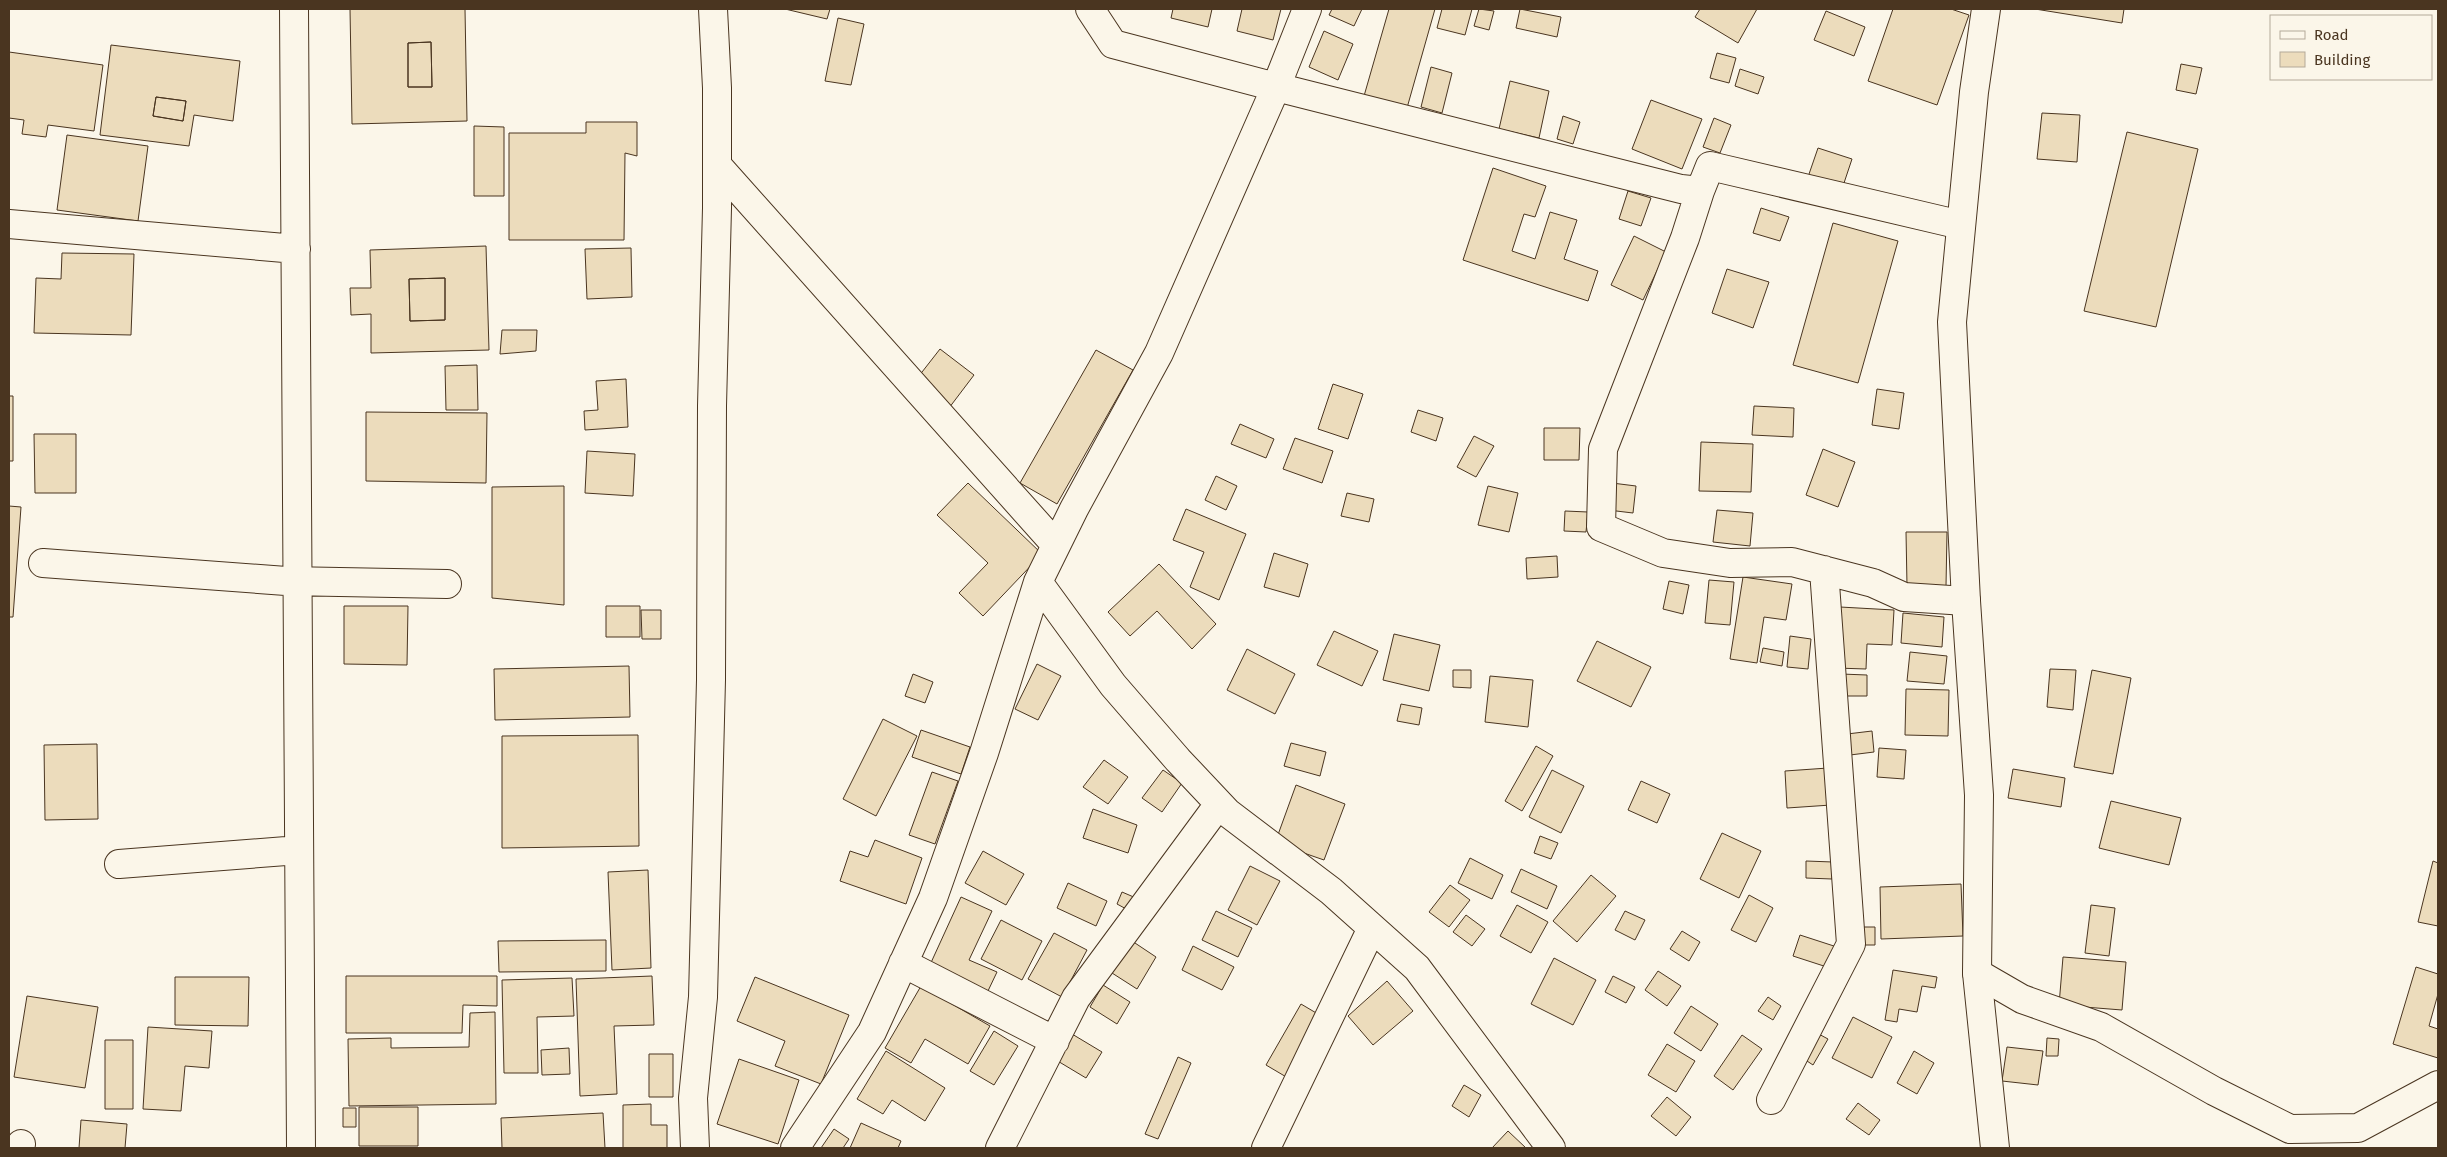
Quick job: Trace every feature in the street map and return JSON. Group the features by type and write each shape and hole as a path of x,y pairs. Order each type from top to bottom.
{"street":[{"path":"294,9 301,1148"},
{"path":"695,1148 693,1098 703,997 711,680 712,406 717,165 717,88 713,9"},
{"path":"1090,9 1113,44 1681,189 1700,191"},
{"path":"795,1148 872,1032 933,898 984,753 1038,582 1159,353 1276,87 1307,9"},
{"path":"1986,9 1974,92 1952,322 1966,601 1979,795 1977,973 1995,1148"},
{"path":"717,165 1056,546"},
{"path":"1961,225 1710,166 1685,238 1603,449 1601,527 1663,553 1730,563 1792,562 1873,583 1904,597 1966,601"},
{"path":"9,224 296,249"},
{"path":"43,563 298,581 447,584"},
{"path":"1771,1100 1851,944 1824,570"},
{"path":"1038,582 1113,685 1219,804 1331,891 1417,968 1552,1148"},
{"path":"1000,1148 1076,998 1219,804"},
{"path":"119,864 299,850"},
{"path":"1266,1148 1372,928"},
{"path":"903,963 1055,1040"},
{"path":"1977,973 2022,999 2101,1027 2214,1091 2290,1129 2358,1128 2438,1085"}],"building":[{"path":"350,9 465,9 467,121 352,124","holes":["431,42 432,87 408,87 408,43"]},
{"path":"785,9 830,9 827,19"},
{"path":"1173,9 1212,9 1208,27 1171,18"},
{"path":"1242,9 1281,9 1273,40 1237,31"},
{"path":"1332,9 1362,9 1354,26 1329,15"},
{"path":"1389,9 1435,9 1405,115 1362,103"},
{"path":"1442,9 1472,9 1465,35 1437,28"},
{"path":"1479,9 1494,11 1489,30 1474,26"},
{"path":"1520,9 1561,17 1557,37 1516,28"},
{"path":"1700,9 1757,9 1738,43 1695,17"},
{"path":"1893,9 1951,9 1969,15 1937,105 1868,81"},
{"path":"2035,9 2124,9 2122,23"},
{"path":"1826,11 1865,27 1854,56 1814,40"},
{"path":"838,18 864,24 851,85 825,81"},
{"path":"1324,31 1353,44 1338,80 1309,67"},
{"path":"431,42 432,87 408,87 408,43"},
{"path":"111,45 240,61 233,121 194,115 189,146 100,135","holes":["156,97 186,101 183,121 153,116"]},
{"path":"9,52 103,65 94,131 48,125 46,137 22,134 24,120 9,118"},
{"path":"1717,53 1736,58 1729,83 1710,78"},
{"path":"2181,64 2202,68 2196,94 2176,90"},
{"path":"1431,67 1452,73 1442,113 1421,107"},
{"path":"1740,69 1764,77 1758,94 1735,86"},
{"path":"1510,81 1549,91 1539,138 1499,129"},
{"path":"156,97 186,101 183,121 153,116"},
{"path":"1651,100 1702,119 1682,169 1632,149"},
{"path":"2042,113 2080,115 2077,162 2037,159"},
{"path":"1563,116 1580,122 1573,144 1557,139"},
{"path":"1714,118 1731,125 1720,153 1703,147"},
{"path":"586,122 637,122 637,156 625,153 624,240 509,240 509,133 586,133"},
{"path":"474,126 504,127 504,196 474,196"},
{"path":"2127,132 2198,149 2156,327 2084,311"},
{"path":"67,135 148,146 138,221 57,210"},
{"path":"1818,148 1852,159 1842,189 1808,177"},
{"path":"1493,168 1546,186 1535,217 1524,214 1512,251 1535,259 1550,212 1577,220 1564,259 1598,271 1588,301 1463,260"},
{"path":"1628,191 1651,198 1641,226 1619,219"},
{"path":"1761,208 1789,217 1780,241 1753,233"},
{"path":"1833,223 1898,241 1858,383 1793,365"},
{"path":"1634,236 1666,252 1643,300 1611,285"},
{"path":"486,246 489,350 371,353 371,314 351,315 350,288 371,288 370,250","holes":["445,278 445,320 410,321 409,279"]},
{"path":"631,248 632,297 587,299 585,249"},
{"path":"62,253 134,254 131,335 34,333 36,278 61,279"},
{"path":"1727,269 1769,282 1753,328 1712,313"},
{"path":"445,278 445,320 410,321 409,279"},
{"path":"502,330 537,330 536,351 500,354"},
{"path":"940,349 974,375 949,408 915,381"},
{"path":"1096,350 1133,370 1057,504 1020,483"},
{"path":"477,365 478,410 446,410 445,366"},
{"path":"626,379 628,427 585,430 584,411 598,410 596,381"},
{"path":"1333,384 1363,394 1348,439 1318,429"},
{"path":"1877,389 1904,393 1899,429 1872,425"},
{"path":"9,396 13,396 13,461 9,461"},
{"path":"1754,406 1794,408 1793,437 1752,435"},
{"path":"1418,410 1443,418 1436,441 1411,432"},
{"path":"366,412 487,413 486,483 366,481"},
{"path":"1240,424 1274,439 1266,458 1231,444"},
{"path":"1544,428 1580,428 1579,460 1544,460"},
{"path":"34,434 76,434 76,493 35,493"},
{"path":"1474,436 1494,446 1476,477 1457,467"},
{"path":"1295,438 1333,451 1322,483 1283,469"},
{"path":"1701,442 1753,444 1751,492 1699,491"},
{"path":"1823,449 1855,462 1838,507 1806,495"},
{"path":"587,451 635,454 633,496 585,493"},
{"path":"1216,476 1237,486 1226,510 1205,500"},
{"path":"968,483 1042,554 983,616 959,593 988,563 937,515"},
{"path":"1612,483 1636,486 1633,513 1608,510"},
{"path":"564,486 564,605 492,598 492,487"},
{"path":"1488,486 1518,493 1509,532 1478,525"},
{"path":"1347,493 1374,499 1369,522 1341,516"},
{"path":"9,506 21,507 13,617 9,617"},
{"path":"1186,509 1246,534 1219,600 1190,587 1204,552 1173,540"},
{"path":"1717,510 1753,513 1750,546 1713,542"},
{"path":"1565,511 1588,512 1586,532 1564,531"},
{"path":"1906,532 1947,532 1946,586 1907,586"},
{"path":"1274,553 1308,564 1299,597 1264,587"},
{"path":"1557,556 1558,577 1527,579 1526,558"},
{"path":"1159,564 1216,624 1192,649 1157,611 1130,636 1108,612"},
{"path":"1743,577 1792,584 1786,620 1764,617 1757,663 1730,659"},
{"path":"1709,580 1734,582 1730,625 1705,623"},
{"path":"1669,581 1689,585 1683,614 1663,609"},
{"path":"344,606 408,606 407,665 344,664"},
{"path":"606,606 640,606 640,637 606,637"},
{"path":"1840,607 1894,610 1892,645 1867,644 1866,669 1836,668"},
{"path":"641,610 661,610 661,639 642,639"},
{"path":"1903,613 1944,617 1942,647 1901,643"},
{"path":"1334,631 1378,651 1362,686 1317,665"},
{"path":"1394,634 1440,645 1429,691 1383,680"},
{"path":"1790,636 1811,639 1808,669 1787,667"},
{"path":"1597,641 1651,667 1631,707 1577,681"},
{"path":"1763,648 1784,652 1782,666 1760,662"},
{"path":"1247,649 1295,674 1275,714 1227,690"},
{"path":"1910,652 1947,656 1944,684 1907,681"},
{"path":"1037,664 1061,676 1038,720 1015,709"},
{"path":"629,666 630,717 495,720 494,669"},
{"path":"2050,669 2076,670 2073,710 2047,707"},
{"path":"1453,670 1471,670 1471,688 1453,687"},
{"path":"2092,670 2131,678 2113,774 2074,767"},
{"path":"913,674 933,682 925,703 905,696"},
{"path":"1841,674 1867,675 1867,696 1841,696"},
{"path":"1490,676 1533,680 1528,727 1485,722"},
{"path":"1906,689 1949,690 1948,736 1905,735"},
{"path":"1401,704 1422,708 1419,725 1397,721"},
{"path":"883,719 917,736 876,816 843,799"},
{"path":"921,730 970,747 961,774 912,757"},
{"path":"1872,731 1874,752 1850,755 1847,734"},
{"path":"638,735 639,846 502,848 502,736"},
{"path":"1291,743 1326,752 1320,776 1284,766"},
{"path":"97,744 98,819 45,820 44,745"},
{"path":"1536,746 1553,756 1522,811 1505,801"},
{"path":"1879,748 1906,750 1904,779 1877,777"},
{"path":"1104,760 1128,777 1108,804 1083,787"},
{"path":"1828,768 1831,805 1787,808 1785,771"},
{"path":"2013,769 2065,778 2061,807 2008,798"},
{"path":"1163,770 1182,783 1162,812 1142,798"},
{"path":"1552,770 1584,786 1561,833 1529,817"},
{"path":"932,772 958,781 935,844 909,835"},
{"path":"1641,781 1670,794 1657,823 1628,810"},
{"path":"1296,785 1345,804 1324,860 1275,843"},
{"path":"2111,801 2181,818 2169,865 2099,848"},
{"path":"1093,809 1137,825 1128,853 1083,838"},
{"path":"1722,833 1761,851 1739,898 1700,879"},
{"path":"1540,836 1558,843 1551,859 1534,853"},
{"path":"875,840 922,858 906,904 840,881 850,851 868,857"},
{"path":"983,851 1024,874 1006,905 965,883"},
{"path":"1470,858 1503,875 1492,899 1458,883"},
{"path":"1806,861 1833,862 1832,879 1806,878"},
{"path":"2433,861 2438,863 2438,926 2418,922"},
{"path":"1250,866 1280,881 1257,925 1228,910"},
{"path":"1521,869 1557,886 1547,909 1511,892"},
{"path":"648,870 651,968 612,970 608,872"},
{"path":"1591,875 1616,896 1577,942 1553,921"},
{"path":"1068,883 1107,901 1096,926 1057,908"},
{"path":"1961,884 1963,936 1881,939 1880,887"},
{"path":"1450,885 1470,900 1449,927 1429,912"},
{"path":"1122,892 1136,898 1130,911 1117,904"},
{"path":"1749,895 1773,908 1756,942 1731,930"},
{"path":"961,897 992,911 969,960 997,972 987,993 929,967"},
{"path":"1517,905 1548,922 1531,953 1500,936"},
{"path":"2091,905 2115,908 2109,956 2085,953"},
{"path":"1216,911 1252,928 1238,957 1202,940"},
{"path":"1625,911 1645,920 1635,940 1615,930"},
{"path":"1466,915 1485,929 1472,946 1453,932"},
{"path":"1001,920 1042,941 1022,980 981,959"},
{"path":"1861,927 1875,927 1875,945 1861,945"},
{"path":"1682,931 1700,942 1689,961 1670,949"},
{"path":"1054,933 1087,950 1062,997 1028,979"},
{"path":"1800,935 1840,948 1833,969 1793,956"},
{"path":"606,940 606,971 499,972 498,941"},
{"path":"1132,941 1156,957 1137,989 1112,973"},
{"path":"1193,946 1234,967 1222,990 1182,970"},
{"path":"2063,957 2126,962 2122,1010 2059,1005"},
{"path":"1554,958 1596,980 1573,1025 1531,1004"},
{"path":"2416,967 2438,974 2438,994 2429,1026 2438,1029 2438,1058 2393,1044"},
{"path":"1893,970 1937,977 1935,988 1922,986 1917,1012 1899,1009 1897,1022 1885,1020"},
{"path":"1658,971 1681,986 1667,1006 1645,990"},
{"path":"346,976 497,976 497,1006 463,1005 462,1033 346,1033"},
{"path":"652,976 654,1025 614,1026 617,1094 580,1096 576,979"},
{"path":"1613,976 1635,987 1626,1003 1605,992"},
{"path":"175,977 249,977 248,1026 175,1025"},
{"path":"755,977 849,1015 821,1084 775,1066 785,1041 737,1021"},
{"path":"572,978 574,1016 537,1017 538,1073 504,1073 502,980"},
{"path":"1387,981 1413,1011 1373,1045 1348,1016"},
{"path":"1103,985 1130,1002 1117,1024 1090,1007"},
{"path":"921,986 990,1026 968,1064 925,1039 911,1063 885,1048"},
{"path":"27,996 98,1007 85,1088 14,1077"},
{"path":"1768,997 1781,1006 1773,1020 1758,1011"},
{"path":"1301,1004 1323,1017 1288,1078 1266,1065"},
{"path":"1691,1006 1718,1024 1701,1051 1674,1033"},
{"path":"495,1012 496,1104 349,1106 348,1039 391,1038 391,1048 469,1047 470,1013"},
{"path":"1853,1017 1892,1037 1872,1078 1832,1058"},
{"path":"148,1027 212,1031 209,1068 185,1066 181,1111 143,1109"},
{"path":"994,1031 1018,1046 994,1085 970,1071"},
{"path":"1815,1032 1828,1039 1813,1065 1801,1057"},
{"path":"1072,1034 1102,1052 1086,1078 1056,1060"},
{"path":"1742,1035 1762,1049 1733,1090 1714,1076"},
{"path":"2047,1038 2059,1039 2058,1056 2046,1056"},
{"path":"105,1040 133,1040 133,1109 105,1109"},
{"path":"1667,1044 1695,1061 1676,1092 1648,1075"},
{"path":"2007,1047 2043,1051 2038,1085 2002,1081"},
{"path":"569,1048 570,1074 542,1075 541,1050"},
{"path":"886,1051 945,1088 925,1121 892,1100 883,1114 857,1099"},
{"path":"1914,1051 1934,1063 1917,1094 1897,1083"},
{"path":"649,1054 673,1054 673,1097 649,1097"},
{"path":"1178,1057 1191,1063 1158,1139 1145,1134"},
{"path":"739,1059 799,1080 778,1144 717,1124"},
{"path":"1464,1085 1481,1095 1469,1117 1452,1106"},
{"path":"1667,1097 1691,1117 1676,1136 1651,1116"},
{"path":"1858,1103 1880,1120 1869,1135 1846,1119"},
{"path":"651,1104 651,1125 667,1125 667,1148 623,1148 623,1105"},
{"path":"359,1107 418,1107 418,1146 359,1146"},
{"path":"343,1108 356,1108 356,1127 343,1127"},
{"path":"603,1113 605,1148 502,1148 501,1118"},
{"path":"81,1120 127,1124 125,1148 79,1148"},
{"path":"861,1123 901,1141 898,1148 850,1148"},
{"path":"834,1129 849,1139 843,1148 821,1148"},
{"path":"1508,1131 1526,1148 1492,1148"}]}
